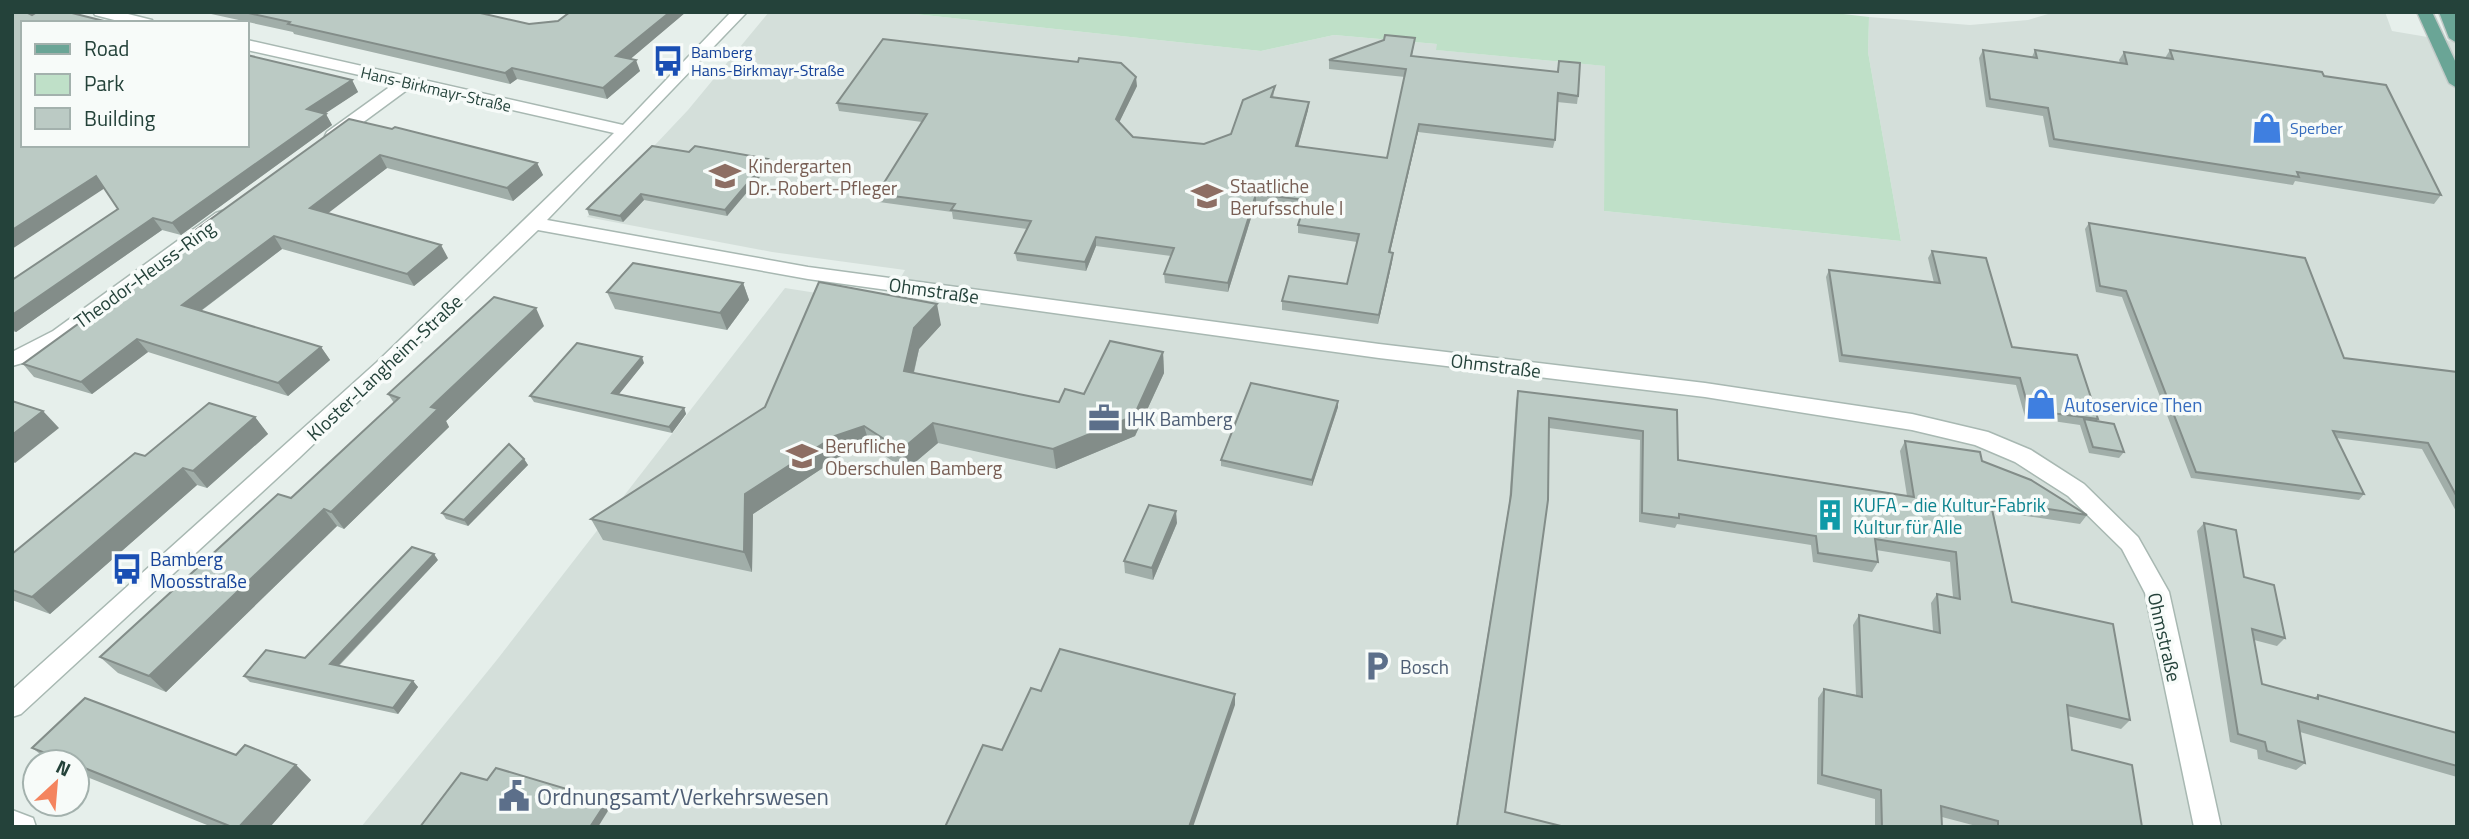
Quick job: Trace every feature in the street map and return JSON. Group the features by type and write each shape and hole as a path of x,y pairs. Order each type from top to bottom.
{"main road":[{"path":"2424,12 2457,83"},
{"path":"2446,12 2457,38"}],"street":[{"path":"100,12 138,21"},
{"name":"Kloster-Langheim-Straße","path":"12,706 264,478 535,224 740,12"},
{"name":"Hans-Birkmayr-Straße","path":"248,45 626,131"},
{"path":"313,151 407,82"},
{"name":"Theodor-Heuss-Ring","path":"12,359 26,355 60,336 241,203"},
{"name":"Ohmstraße","path":"535,224 830,276 1365,349 1705,390 1912,422 1980,439 2024,456 2065,482 2104,514 2130,543 2157,592 2208,827"},
{"path":"12,822 23,827"}],"shaded area":[{"path":"769,12 896,12 1261,51 1334,35 1437,44 1437,50 1606,66 1604,211 1901,241 1868,52 1869,17 1970,25 2028,20 2055,12 2385,12 2392,31 2457,42 2457,827 361,827 496,661 785,288 886,304 905,270 772,252 587,217 688,110"}],"green space":[{"path":"896,12 1826,12 1869,17 1868,52 1901,241 1604,211 1605,66 1436,50 1437,44 1334,35 1261,51"}],"building":[{"path":"12,12 32,15 37,12 68,12 104,21 21,21 21,147 248,147 248,55 352,80 307,109 326,114 172,223 153,218 12,315 12,280 118,209 96,176 12,230"},
{"path":"244,12 476,12 529,24 558,21 570,12 670,12 616,56 636,60 603,88 512,68 505,73"},
{"path":"1385,35 1415,38 1411,56 1558,72 1559,61 1580,63 1578,96 1558,93 1555,140 1419,124 1389,252 1393,253 1379,315 1282,301 1289,276 1347,284 1359,234 1298,225 1306,200 1256,194 1228,283 1164,274 1174,248 1096,237 1085,262 1015,253 1031,221 951,210 955,204 877,194 927,114 837,103 883,39 1078,62 1079,58 1121,63 1136,77 1116,119 1133,137 1204,144 1231,134 1243,100 1275,86 1271,97 1309,102 1296,146 1387,158 1406,69 1329,60 1384,40"},
{"name":"Sperber","path":"1983,50 2037,58 2035,50 2127,64 2124,52 2173,59 2170,50 2322,72 2324,76 2386,85 2441,195 2297,172 2299,177 2054,139 2048,108 1990,99"},
{"path":"349,119 392,129 395,127 537,163 507,188 380,155 310,208 441,245 407,274 274,236 182,305 321,347 278,383 137,339 81,382 23,364 206,231 197,229"},
{"path":"652,146 689,152 695,146 768,159 725,210 641,194 620,216 587,209"},
{"path":"2089,223 2305,258 2344,358 2457,372 2457,497 2428,443 2333,431 2364,494 2196,472 2126,291 2100,286"},
{"path":"1932,251 1986,258 2012,347 2077,355 2098,419 2029,410 2020,378 1842,355 1829,270 1940,283"},
{"path":"633,263 743,283 720,313 607,292"},
{"path":"819,282 937,304 914,328 904,371 1059,402 1065,389 1084,394 1110,341 1163,352 1134,416 1053,449 933,423 901,450 864,426 835,436 745,494 744,552 591,519 765,407"},
{"path":"494,297 536,308 431,407 438,409 331,512 324,509 149,676 100,657 278,494 291,498 399,398 388,394"},
{"path":"577,343 642,357 612,393 684,408 669,427 530,396"},
{"path":"1251,383 1338,401 1312,480 1221,460"},
{"path":"1518,391 1677,410 1678,460 1914,497 1905,441 1980,452 1982,461 2031,480 2087,515 1990,500 2012,602 2113,624 2130,720 2067,705 2072,750 2132,765 2142,827 1998,827 1998,821 1941,806 1942,827 1882,827 1881,790 1822,775 1824,689 1862,697 1859,615 1940,633 1937,594 1960,599 1956,552 1875,539 1878,562 1818,553 1816,536 1679,514 1679,518 1642,513 1643,431 1549,418 1548,500 1505,812 1565,827 1457,827 1511,495"},
{"path":"12,401 43,411 12,435"},
{"path":"209,403 255,417 193,471 183,468 32,597 12,590 12,554 135,453 145,456"},
{"path":"2084,419 2114,424 2124,452 2093,447"},
{"path":"509,444 524,459 464,520 442,513"},
{"path":"1149,505 1176,511 1152,568 1124,561"},
{"path":"2204,523 2236,530 2244,577 2274,585 2285,638 2252,629 2262,684 2318,699 2318,695 2457,733 2457,766 2298,721 2305,763 2267,751 2265,742 2238,734"},
{"path":"412,547 434,554 330,664 413,681 393,708 244,676 266,650 305,658"},
{"path":"1060,649 1235,694 1189,827 945,827 983,745 1002,750 1031,688 1041,691"},
{"path":"85,698 236,755 245,745 296,765 239,827 232,827 91,771 91,748 32,748"},
{"name":"Ordnungsamt/Verkehrswesen","path":"496,768 607,801 590,827 420,827 461,773 487,780"}],"place":[{"name":"Bamberg Hans-Birkmayr-Straße","path":"668,61"},
{"name":"Sperber","path":"2267,128"},
{"name":"Kindergarten Dr.-Robert-Pfleger","path":"725,176"},
{"name":"Staatliche Berufsschule I","path":"1207,196"},
{"name":"Autoservice Then","path":"2041,404"},
{"name":"IHK Bamberg","path":"1104,418"},
{"name":"Berufliche Oberschulen Bamberg","path":"802,456"},
{"name":"KUFA - die Kultur-Fabrik Kultur für Alle","path":"1830,515"},
{"name":"Bamberg Moosstraße","path":"127,569"},
{"name":"Bosch","path":"1377,666"},
{"name":"Ordnungsamt/Verkehrswesen","path":"514,796"}]}
